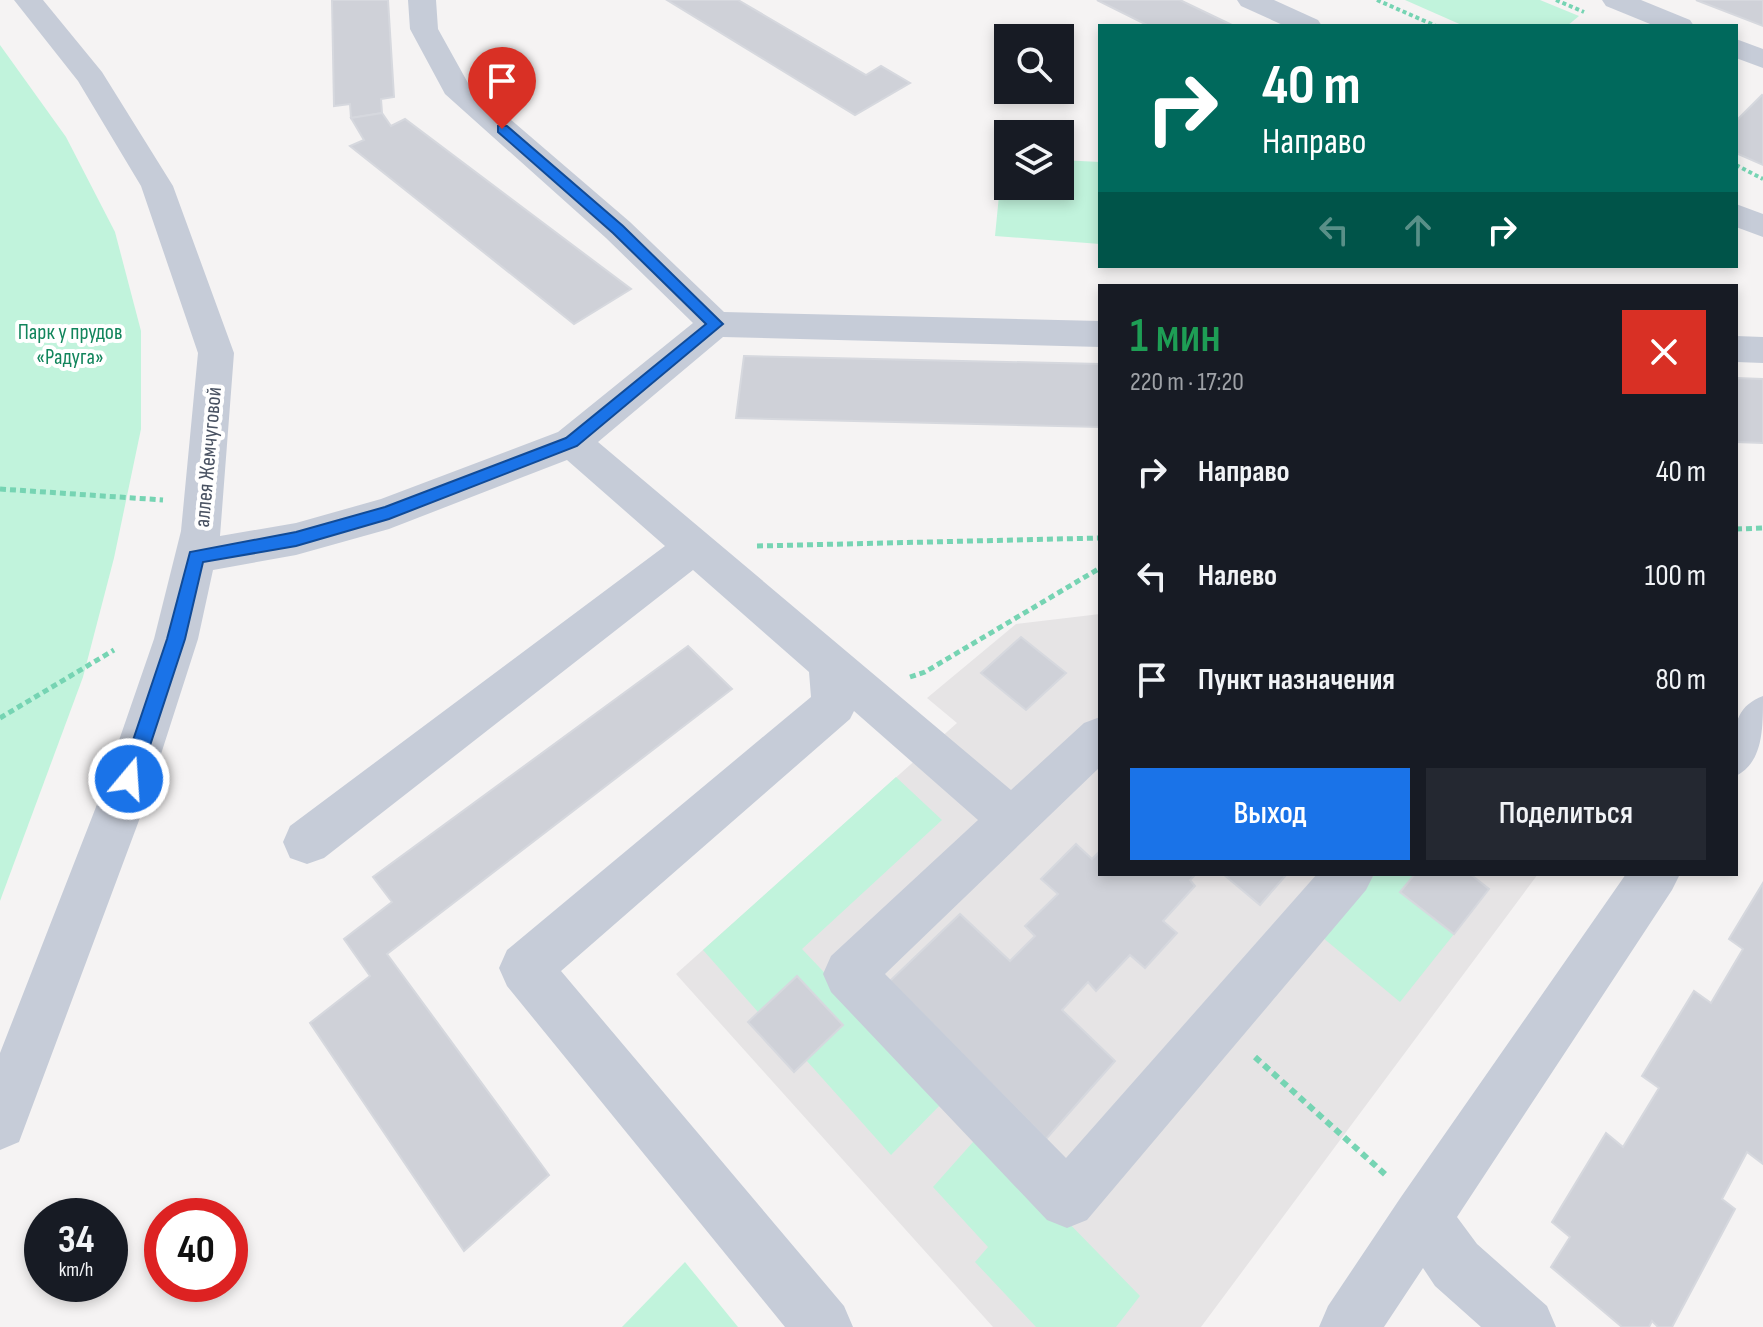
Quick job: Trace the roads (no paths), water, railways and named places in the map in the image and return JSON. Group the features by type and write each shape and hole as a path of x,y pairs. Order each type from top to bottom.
{"street":[{"name":"аллея Жемчуговой","path":"0,1123 120,807 176,639 196,557 205,500 216,353 157,186 91,78 28,0"},
{"path":"422,0 424,29 456,88 618,230 715,324"},
{"path":"1251,0 1304,24"},
{"path":"1616,0 1675,24"},
{"path":"1738,49 1763,59"},
{"path":"1738,216 1763,226"},
{"path":"196,557 296,539 389,513 572,442 715,324 1098,334"},
{"path":"1738,349 1763,350"},
{"path":"572,442 1012,820"},
{"path":"307,842 694,547"},
{"path":"823,1327 525,968 834,705 848,679"},
{"path":"1738,752 1763,716"},
{"path":"1098,739 849,974 1067,1200 1347,876"},
{"path":"1349,1327 1654,876"},
{"path":"1421,1217 1456,1265 1526,1327"}],"park label":[{"name":"Парк у прудов «Радуга»","path":"70,344"}]}
